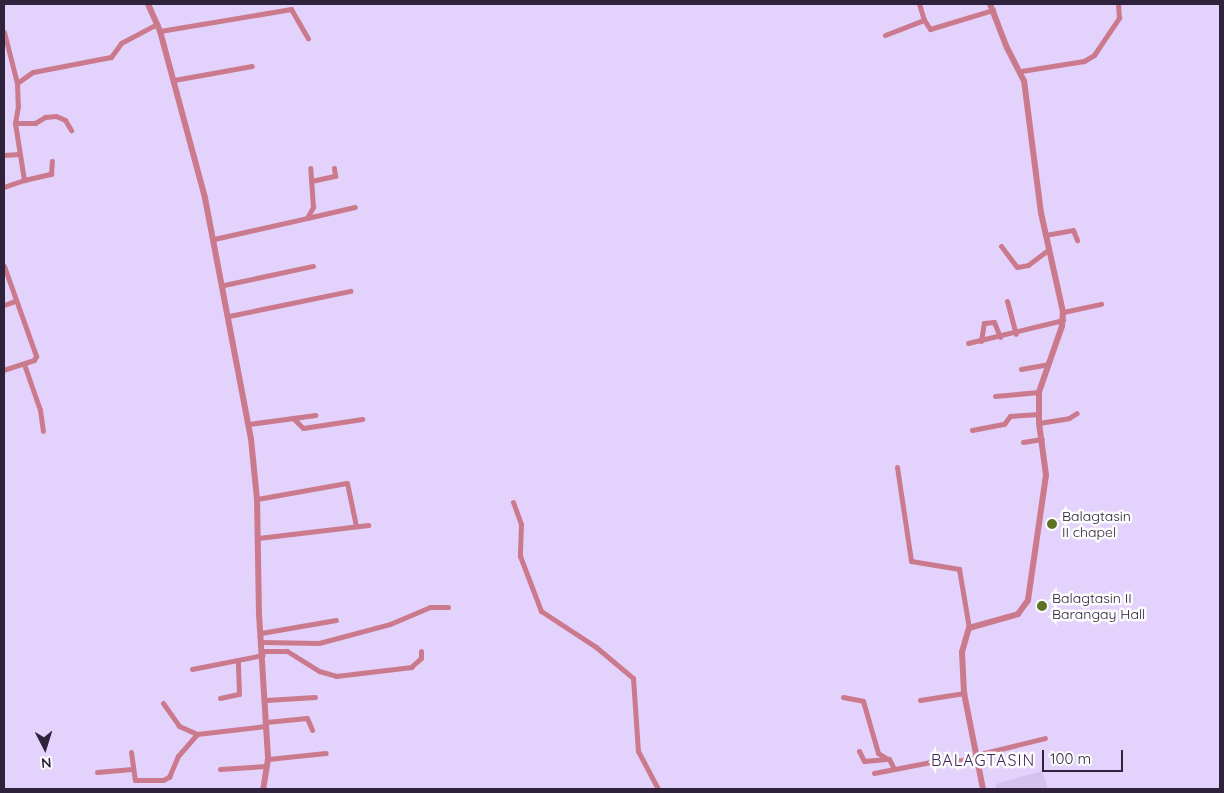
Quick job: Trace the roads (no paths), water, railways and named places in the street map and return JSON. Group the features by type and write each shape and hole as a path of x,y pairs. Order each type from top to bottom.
{"street":[{"path":"148,4 158,28 174,80 214,239 249,424 257,499 261,633 266,700 267,762 263,789"},
{"path":"919,4 924,20 930,29 991,7 1007,48 1021,70 1027,94 1044,235 1063,312 1063,320 1039,392 1039,423 1045,483 1028,600 1018,614 969,628"},
{"path":"1021,70 1084,60 1094,55 1119,18 1118,4"},
{"path":"17,83 33,72 111,57 121,44 158,28 291,9 308,39"},
{"path":"885,35 924,20"},
{"path":"4,32 17,83 18,106 15,123 24,180"},
{"path":"174,80 252,66"},
{"path":"15,123 34,123 45,117 56,116 64,120 71,130"},
{"path":"4,155 19,154"},
{"path":"4,187 51,174 52,161"},
{"path":"306,218 313,207 310,168"},
{"path":"311,181 335,176 334,168"},
{"path":"214,239 355,207"},
{"path":"1044,235 1073,230 1077,240"},
{"path":"1001,246 1017,267 1028,265 1048,250"},
{"path":"4,266 15,302 36,356 34,360 4,370"},
{"path":"224,285 313,266"},
{"path":"229,316 350,292"},
{"path":"1007,301 1016,334"},
{"path":"4,305 15,302"},
{"path":"1063,312 1101,304"},
{"path":"968,343 1016,334 1063,320"},
{"path":"982,341 984,323 994,322 1000,337"},
{"path":"24,364 40,410 44,431"},
{"path":"1021,369 1048,364"},
{"path":"995,396 1039,392"},
{"path":"1039,423 1069,418 1078,413"},
{"path":"972,430 1004,424 1010,416 1039,414"},
{"path":"249,424 315,415"},
{"path":"293,418 303,428 362,419"},
{"path":"1023,442 1042,439"},
{"path":"897,467 911,561 959,569 969,628 962,652 964,692 983,789"},
{"path":"257,499 347,483 356,526"},
{"path":"513,502 521,524 520,556 541,611 596,647 632,678 638,751 658,789"},
{"path":"258,538 368,525"},
{"path":"262,642 319,642 390,624 435,606 448,607"},
{"path":"261,633 336,620"},
{"path":"192,669 263,653 287,651 319,671 336,676 411,667 420,658 421,651"},
{"path":"220,698 239,694 238,660"},
{"path":"920,700 964,692"},
{"path":"266,700 315,696"},
{"path":"843,697 863,701 878,753 891,760 894,769"},
{"path":"163,703 179,726 197,734 306,718 312,730"},
{"path":"131,752 135,780 167,779 178,756 197,734"},
{"path":"874,773 976,756 1045,738"},
{"path":"859,751 864,762 886,758"},
{"path":"220,769 326,753"},
{"path":"97,772 132,769"}],"place":[{"name":"Balagtasin II chapel","path":"1052,524"},
{"name":"Balagtasin II Barangay Hall","path":"1042,606"}],"district":[{"name":"BALAGTASIN","path":"983,760"}]}
